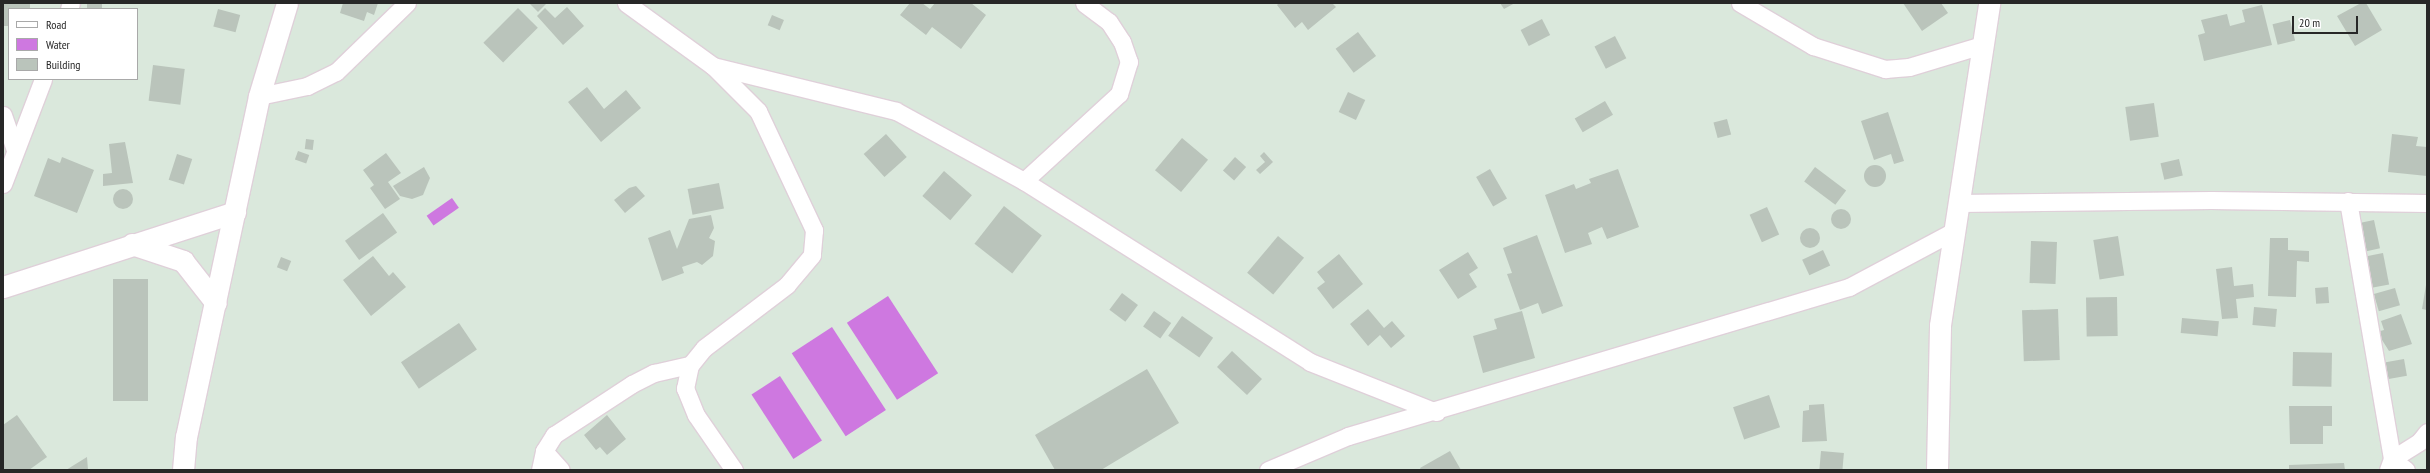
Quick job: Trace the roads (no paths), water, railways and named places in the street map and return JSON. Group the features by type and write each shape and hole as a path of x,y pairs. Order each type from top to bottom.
{"street":[{"path":"183,470 186,437 216,303 259,96 287,3"},
{"path":"259,96 307,86 336,72 407,3"},
{"path":"626,3 713,66 758,111 814,230 812,255 786,285 704,348 690,365 685,388 696,415 734,470"},
{"path":"1024,181 1119,94 1129,62 1122,42 1109,22 1084,3"},
{"path":"1740,3 1813,46 1885,69 1909,66 1982,46"},
{"path":"1936,470 1940,325 1989,3"},
{"path":"713,66 896,111 1024,181 1310,362 1436,412"},
{"path":"3,184 43,80"},
{"path":"3,115 15,150"},
{"path":"1959,202 2348,201 2427,203"},
{"path":"2348,201 2390,464"},
{"path":"3,287 132,244 235,212"},
{"path":"1268,470 1348,436 1436,412 1849,287 1954,230"},
{"path":"132,244 183,261 216,303"},
{"path":"540,470 544,451 554,435 632,384 654,373 690,365"},
{"path":"2390,464 2418,442 2427,432"},
{"path":"544,451 561,470"},
{"path":"2390,464 2406,470"}],"water":[{"path":"452,198 459,208 433,226 427,216"},
{"path":"888,296 938,373 897,400 847,323"},
{"path":"832,327 886,410 846,436 792,353"},
{"path":"780,376 822,441 793,459 751,395"}]}
